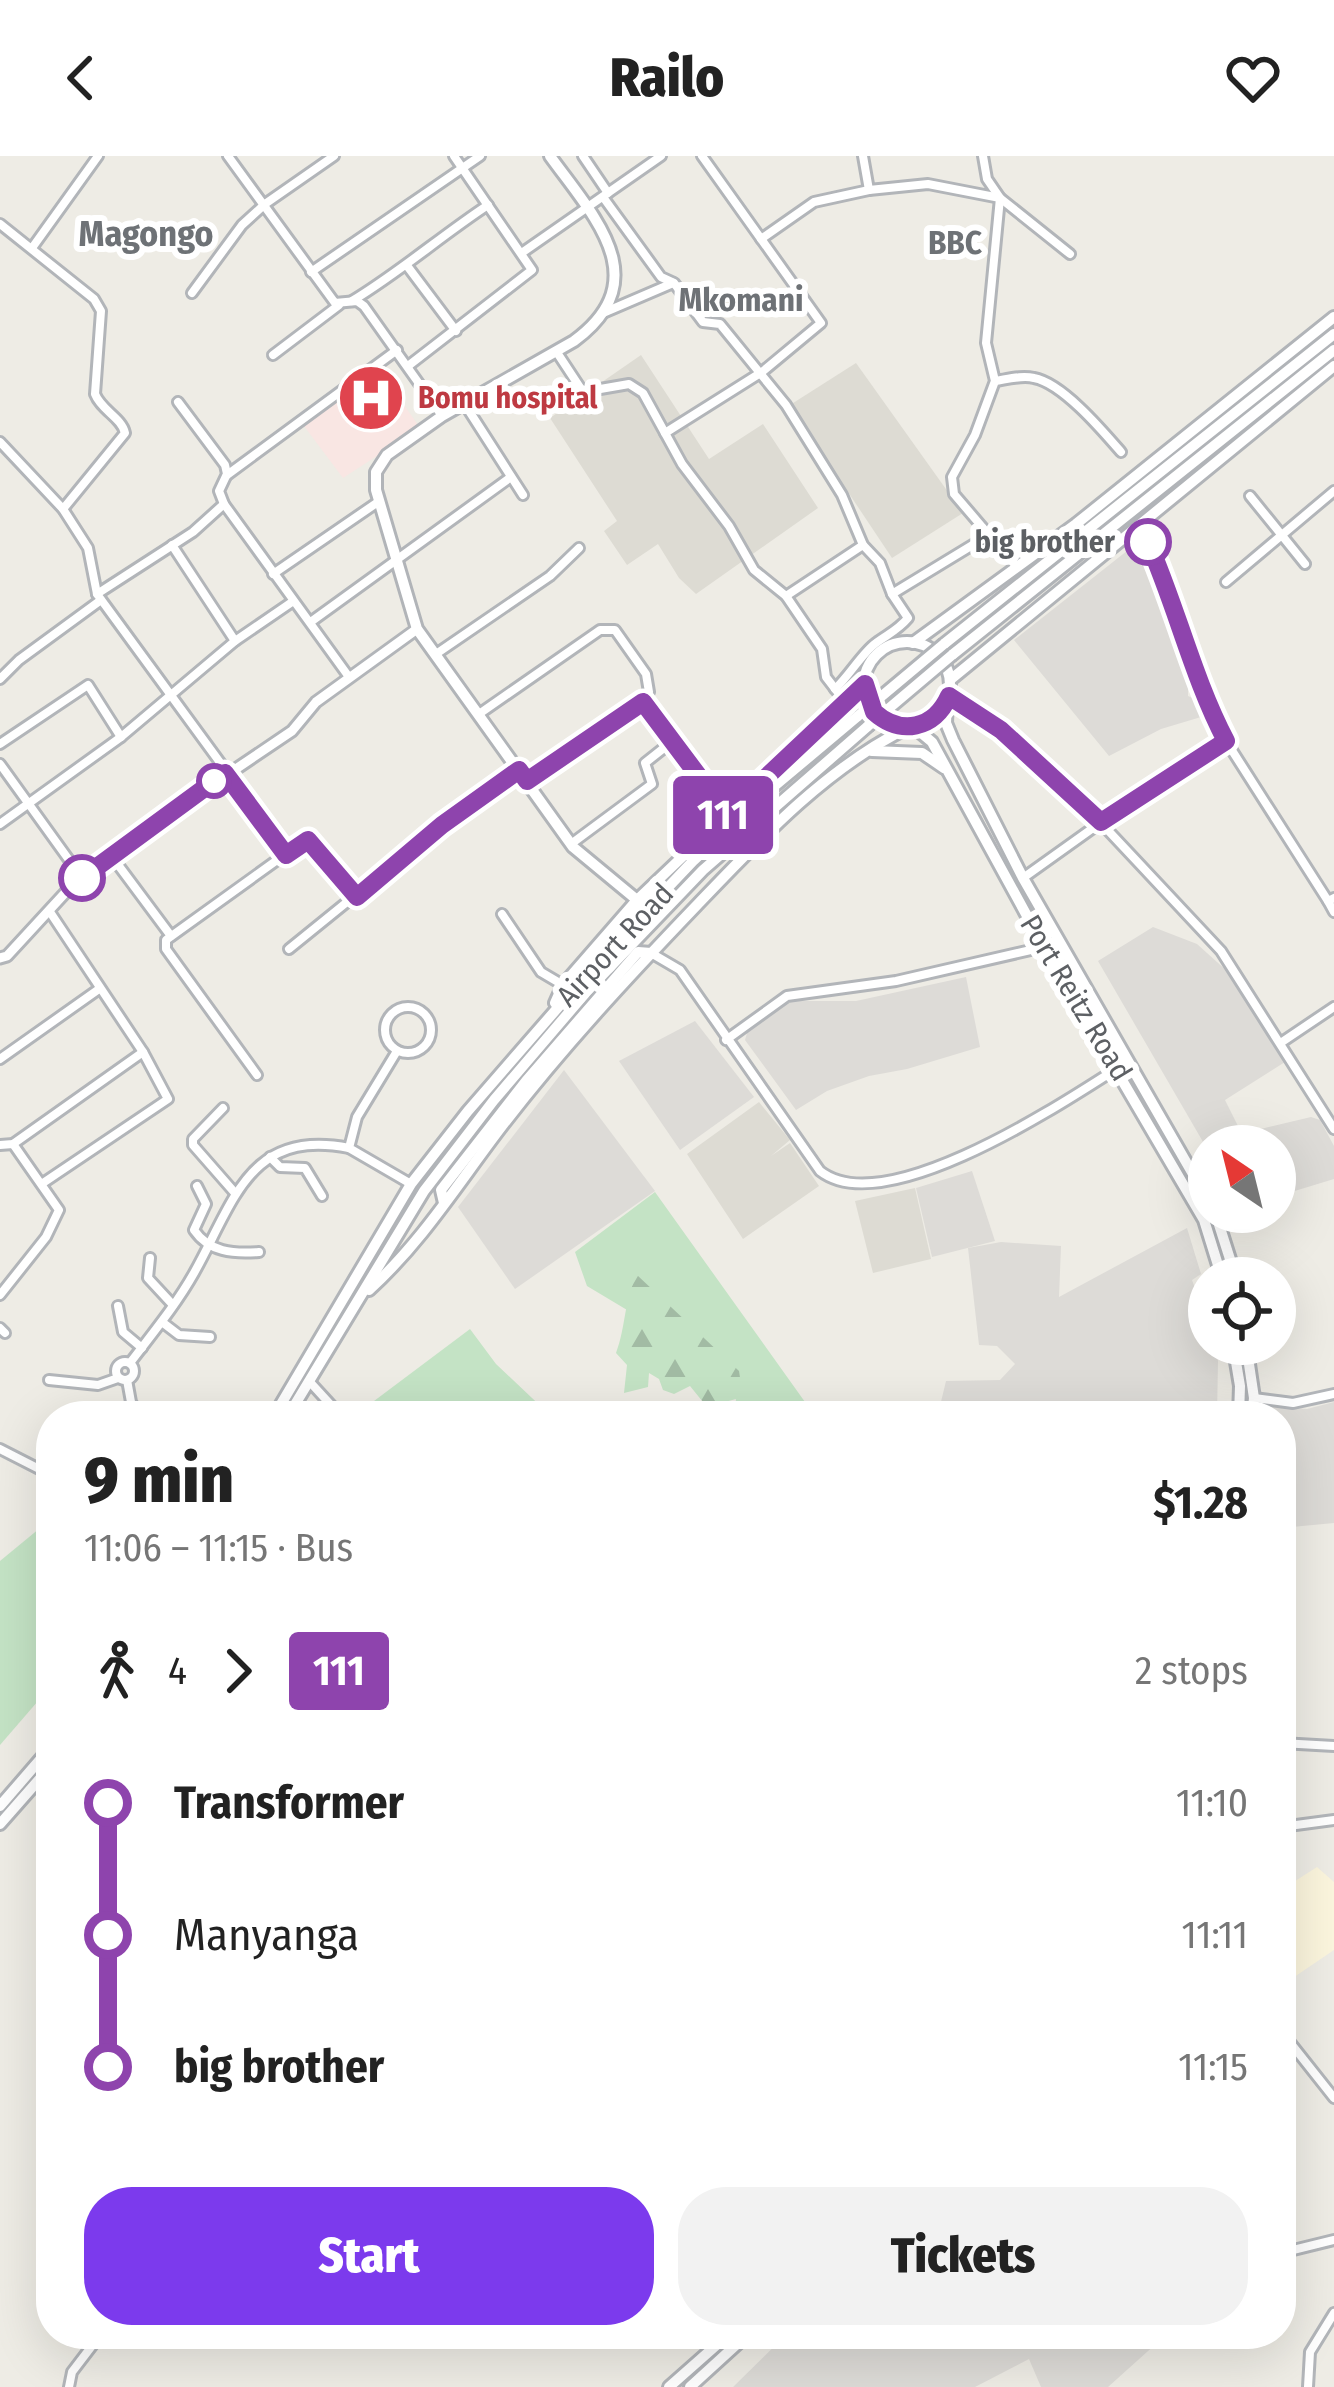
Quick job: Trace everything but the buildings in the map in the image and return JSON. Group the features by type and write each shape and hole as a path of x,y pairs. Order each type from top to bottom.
{"main road":[{"path":"550,156 609,241 615,266 611,298 585,333 442,416 383,458 376,472 378,502 417,629 571,844 638,900"},
{"path":"913,643 1076,524 1334,316"},
{"name":"Airport Road","path":"1236,421 1334,334"},
{"name":"Airport Road","path":"283,1401 411,1184 545,1022 785,776 944,644 1334,350"},
{"path":"950,680 1334,366"},
{"path":"545,1022 563,986 638,900 847,704 865,684 871,663 881,652 894,644 913,643 938,655 950,680 946,723 953,740 1022,878 1188,1166"},
{"path":"865,684 874,712 892,725 911,727"},
{"path":"356,1301 396,1264 564,1050 788,813 865,752 938,715 948,698"},
{"name":"Port Reitz Road","path":"911,727 932,742 1044,947 1204,1220 1215,1257"},
{"path":"865,752 922,753 947,770"},
{"name":"Airport Road","path":"297,1401 424,1191 459,1143 659,906"},
{"path":"1236,1365 1240,1401"},
{"path":"1249,1365 1254,1401"},
{"path":"0,1806 36,1764"},
{"path":"0,1824 36,1783"},
{"path":"670,2387 712,2349"},
{"path":"690,2387 732,2349"}],"street":[{"path":"32,248 98,156"},
{"path":"228,156 333,302 364,306 442,416"},
{"path":"192,293 242,225 334,156"},
{"path":"408,365 530,274 531,263 454,156"},
{"path":"310,272 480,156"},
{"path":"583,156 661,277 674,283 703,322 720,324 762,371 842,495 863,545 880,563 908,618 898,630 871,645 835,689"},
{"path":"523,252 662,156"},
{"path":"664,433 762,371 821,323 701,156"},
{"path":"863,156 869,190"},
{"path":"983,156 987,179 1000,198 1070,254"},
{"path":"761,239 814,202 869,190 928,184 1000,198"},
{"path":"1000,198 986,343 995,381 982,420 952,477 954,494 1017,567"},
{"path":"273,355 345,303 408,267 435,240 488,205"},
{"path":"0,224 100,306 95,394 125,429 63,509"},
{"path":"408,267 456,331"},
{"path":"603,313 674,283"},
{"path":"350,677 312,621 292,602 219,491 226,476 397,350"},
{"path":"556,351 583,392 635,385 754,570 786,596 822,649 826,677 847,704"},
{"path":"995,381 1040,379 1100,428 1121,452"},
{"path":"178,402 225,465 226,476"},
{"path":"464,403 523,495"},
{"path":"0,442 63,509 88,548 99,597 286,855"},
{"path":"312,621 511,477"},
{"path":"1226,582 1334,491"},
{"path":"1250,496 1305,564"},
{"path":"273,574 378,502"},
{"path":"0,679 99,597 224,504"},
{"path":"1139,526 1179,619 1202,695 1226,741 1331,899 1334,912"},
{"path":"892,594 989,535"},
{"path":"172,545 235,641"},
{"path":"786,596 863,545"},
{"path":"436,654 550,576 578,548"},
{"path":"0,824 122,736 235,641 292,602"},
{"path":"479,714 608,627 615,630 648,677 649,692 643,702 527,781"},
{"path":"0,958 110,854 292,731 316,702 417,629"},
{"path":"0,744 88,685 122,736"},
{"path":"948,698 1001,730 1101,822 1221,951 1334,1129"},
{"path":"643,702 721,806 724,817"},
{"path":"571,844 652,784 645,763 674,740"},
{"path":"1022,878 1226,741"},
{"path":"0,764 82,878"},
{"path":"289,949 442,825 519,770"},
{"path":"257,1076 164,944 308,840 357,897"},
{"path":"110,854 171,936"},
{"path":"43,1183 167,1100 143,1052 50,912"},
{"path":"502,914 541,972 563,986"},
{"path":"726,1040 787,996 896,981 1044,947"},
{"path":"652,953 680,970 820,1171 843,1183 919,1173 993,1140 1118,1068"},
{"path":"0,1059 98,989"},
{"path":"1282,1042 1334,1007"},
{"path":"401,1008 422,1011 431,1029 427,1043 416,1052 397,1051 386,1038 389,1017 401,1008"},
{"path":"349,1148 364,1103 397,1051"},
{"path":"0,1145 13,1144 143,1052"},
{"path":"223,1108 193,1139 193,1145 236,1193"},
{"path":"0,1295 57,1219 59,1207 13,1144"},
{"path":"131,1401 117,1365 130,1363 162,1322 236,1193 249,1173 269,1157 307,1144 349,1148 411,1184"},
{"path":"269,1157 280,1167 305,1168 322,1196"},
{"path":"197,1186 204,1193 206,1211 194,1230 208,1246 259,1252"},
{"path":"150,1258 148,1278 173,1305"},
{"path":"118,1306 123,1332 142,1348"},
{"path":"162,1322 179,1335 210,1337"},
{"path":"49,1380 98,1384 123,1379 134,1374 130,1363"},
{"path":"309,1381 327,1401"},
{"path":"1296,1402 1334,1394"},
{"path":"1254,1398 1277,1401"},
{"path":"0,1449 36,1467"},
{"path":"1296,1744 1334,1746"},
{"path":"1296,1824 1334,1820"},
{"path":"1296,2050 1334,2098"},
{"path":"1296,2249 1334,2240"},
{"path":"1308,2387 1310,2352 1334,2313"},
{"path":"69,2387 72,2372 90,2349"}],"shaded area":[{"path":"641,355 709,459 763,424 818,508 696,594 679,578 658,544 627,565 604,531 617,521 550,418"},
{"path":"856,363 963,513 892,558 790,405"},
{"name":"Bomu hospital","path":"380,370 420,428 343,478 304,426"},
{"path":"1137,543 1143,545 1178,624 1193,681 1188,696 1197,700 1201,717 1161,729 1109,756 1014,640"},
{"path":"1153,927 1197,944 1227,971 1285,1062 1225,1100 1238,1125 1193,1125 1098,961"},
{"path":"966,977 980,1047 869,1076 827,1091 796,1110 745,1040 748,1030 790,1001 856,1001"},
{"path":"695,1021 754,1097 680,1150 619,1061"},
{"path":"564,1070 655,1191 515,1289 458,1207"},
{"path":"759,1102 790,1140 771,1156 790,1143 819,1186 743,1239 687,1154"},
{"path":"1311,1117 1320,1120 1334,1146 1334,1179 1296,1191 1296,1125 1278,1125"},
{"path":"972,1171 995,1241 932,1257 916,1188"},
{"path":"915,1188 931,1259 873,1273 855,1201"},
{"path":"1187,1228 1196,1257 1188,1257 1188,1365 1218,1365 1217,1401 941,1401 946,1381 1000,1380 1015,1364 997,1346 979,1345 968,1248 1001,1242 1061,1246 1059,1297"},
{"path":"1334,1402 1334,1523 1296,1527 1296,1408"},
{"path":"1317,1867 1334,1882 1334,1950 1296,1976 1296,1880"},
{"path":"772,2349 1150,2349 1108,2387 1041,2387 1029,2359 975,2387 733,2387"}],"green space":[{"path":"655,1192 804,1401 736,1401 734,1374 587,1286 575,1252"},
{"path":"637,1275 739,1371 743,1397 702,1401 690,1386 674,1394 663,1390 659,1379 649,1373 648,1387 624,1393 627,1365 616,1353"},
{"path":"470,1329 496,1364 535,1401 374,1401"},
{"path":"36,1531 36,1703 0,1745 0,1561"}],"bus line":[{"name":"111","path":"82,878 225,773 286,855 308,840 357,897 442,825 519,770 527,781 643,702 721,806 724,817 865,684 874,712 899,727 931,720 949,696 1001,730 1101,822 1226,741 1202,695 1179,619 1148,542"}],"place":[{"name":"Bomu hospital","path":"371,398"},
{"name":"big brother","path":"1148,542"}],"district":[{"name":"Magongo","path":"146,234"},
{"name":"BBC","path":"955,243"},
{"name":"Mkomani","path":"741,300"}]}
